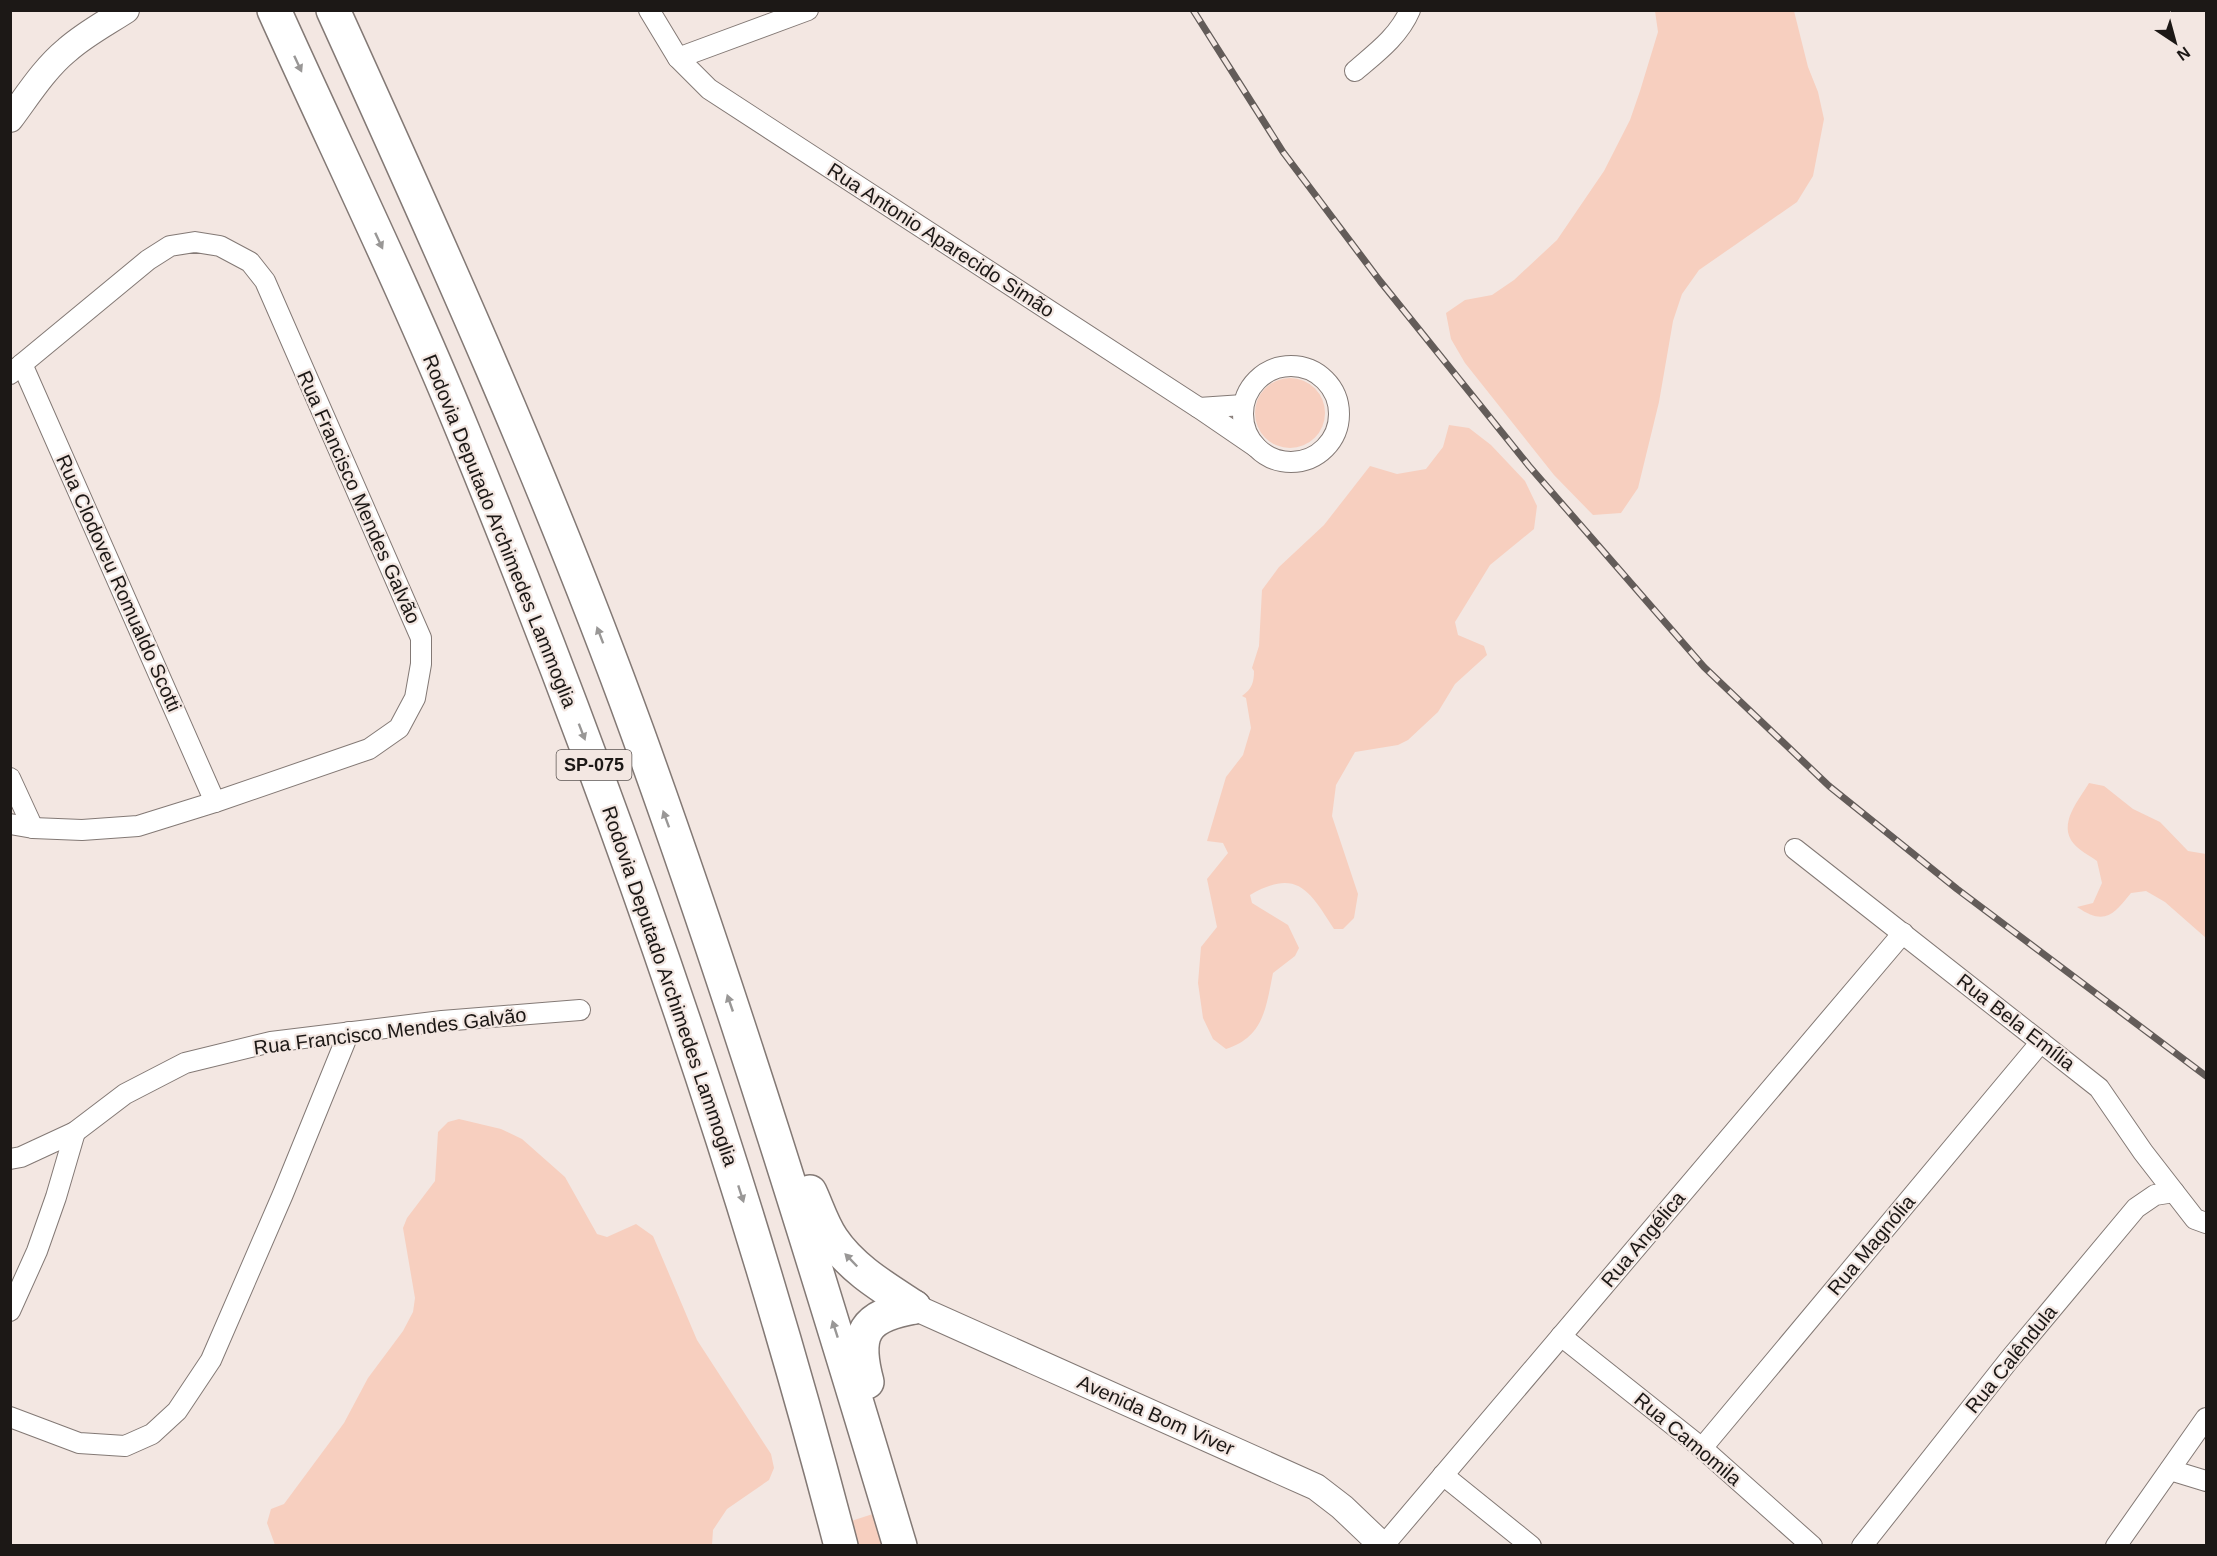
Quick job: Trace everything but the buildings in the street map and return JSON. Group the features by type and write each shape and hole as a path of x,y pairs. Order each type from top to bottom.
{"highway":[{"name":"Rodovia Deputado Archimedes Lammoglia","path":"274,10 404,295 462,430 584,737 671,982 745,1206 778,1314 841,1545"},
{"name":"SP-075","path":"333,10 442,250 560,533 637,732 740,1035 838,1339 901,1545"},
{"path":"740,1035 772,1098 821,1219 832,1240 876,1283 914,1307"},
{"path":"901,1545 898,1505 861,1352 862,1338 872,1323 887,1313 914,1307"}],"street":[{"path":"10,119 42,75 66,50 126,10"},
{"name":"Rua Antonio Aparecido Simão","path":"649,10 678,58 708,89 1199,408 1268,457 1283,462 1298,462 1313,457 1325,448 1334,435 1339,419 1338,403 1332,387 1321,375 1306,368 1290,365 1274,368 1260,377 1249,389 1243,405"},
{"path":"678,58 808,10"},
{"path":"1355,71 1385,45 1405,23 1410,10"},
{"name":"Rua Francisco Mendes Galvão","path":"10,824 33,828 82,830 138,826 369,749 399,728 416,698 421,664 421,638 265,281 250,262 220,246 195,242 170,246 148,260 16,369"},
{"name":"Rua Clodoveu Romualdo Scotti","path":"16,369 215,802"},
{"path":"1199,408 1243,405 1242,420 1247,435 1256,447"},
{"path":"10,778 33,828"},
{"name":"Rua Bela Emília","path":"1795,849 2099,1088 2195,1219 2206,1223"},
{"name":"Rua Angélica","path":"1383,1545 1903,933"},
{"name":"Rua Francisco Mendes Galvão","path":"10,1159 21,1157 75,1132 125,1094 185,1063 271,1042 442,1021 580,1010"},
{"path":"10,1416 79,1443 125,1446 152,1434 177,1410 211,1360 283,1194 349,1032"},
{"name":"Rua Magnólia","path":"1702,1448 2041,1042"},
{"path":"10,1311 37,1251 75,1132"},
{"name":"Rua Calêndula","path":"1862,1545 2008,1360 2136,1208 2155,1195 2174,1192"},
{"name":"Avenida Bom Viver","path":"914,1307 1316,1487 1342,1507 1383,1545"},
{"name":"Rua Camomila","path":"1561,1336 1702,1448 1812,1545"},
{"path":"2116,1545 2206,1418"},
{"path":"2170,1470 2206,1481"},
{"path":"1443,1475 1531,1545"}],"shaded area":[{"path":"1655,11 1794,11 1824,119 1813,176 1797,202 1699,270 1682,294 1673,321 1659,402 1638,488 1621,513 1593,515 1554,475 1465,363 1451,339 1446,313 1465,300 1492,295 1514,280 1557,240 1604,171 1630,120 1658,32"},
{"path":"1290,378 1303,381 1315,388 1322,400 1325,413 1322,426 1315,438 1303,445 1290,448 1277,445 1265,438 1258,426 1255,413 1258,400 1265,388 1277,381"},
{"path":"1449,425 1469,428 1491,445 1525,481 1537,506 1534,529 1490,565 1455,622 1458,635 1484,646 1487,655 1455,684 1438,712 1408,740 1398,745 1355,752 1336,785 1332,816 1358,894 1354,918 1343,929 1334,929 1309,894 1291,884 1279,883 1250,895 1252,903 1288,925 1299,948 1295,956 1273,973 1265,1009 1256,1029 1239,1044 1226,1049 1213,1039 1203,1018 1198,983 1201,947 1217,927 1207,879 1228,853 1223,843 1207,841 1226,777 1243,755 1251,728 1246,698 1242,696 1250,688 1254,679 1252,668 1259,646 1262,590 1279,567 1324,525 1370,466 1397,474 1426,469 1443,447"},
{"path":"2089,783 2104,786 2133,809 2160,822 2188,851 2206,854 2206,938 2165,902 2146,891 2131,893 2113,912 2102,917 2087,913 2077,907 2093,903 2102,883 2097,861 2074,844 2069,836 2071,812"},
{"path":"459,1119 501,1129 522,1139 565,1177 597,1234 607,1237 636,1224 653,1236 697,1340 771,1454 774,1468 769,1480 727,1509 713,1530 712,1545 275,1545 267,1523 271,1509 284,1504 344,1423 368,1378 403,1331 413,1312 415,1298 403,1228 407,1218 435,1181 438,1132 448,1122"},
{"path":"879,1512 888,1545 851,1545 845,1523"}],"railway":[{"path":"1193,10 1283,152 1380,281 1529,466 1704,667 1829,786 1957,889 2206,1076"}]}
